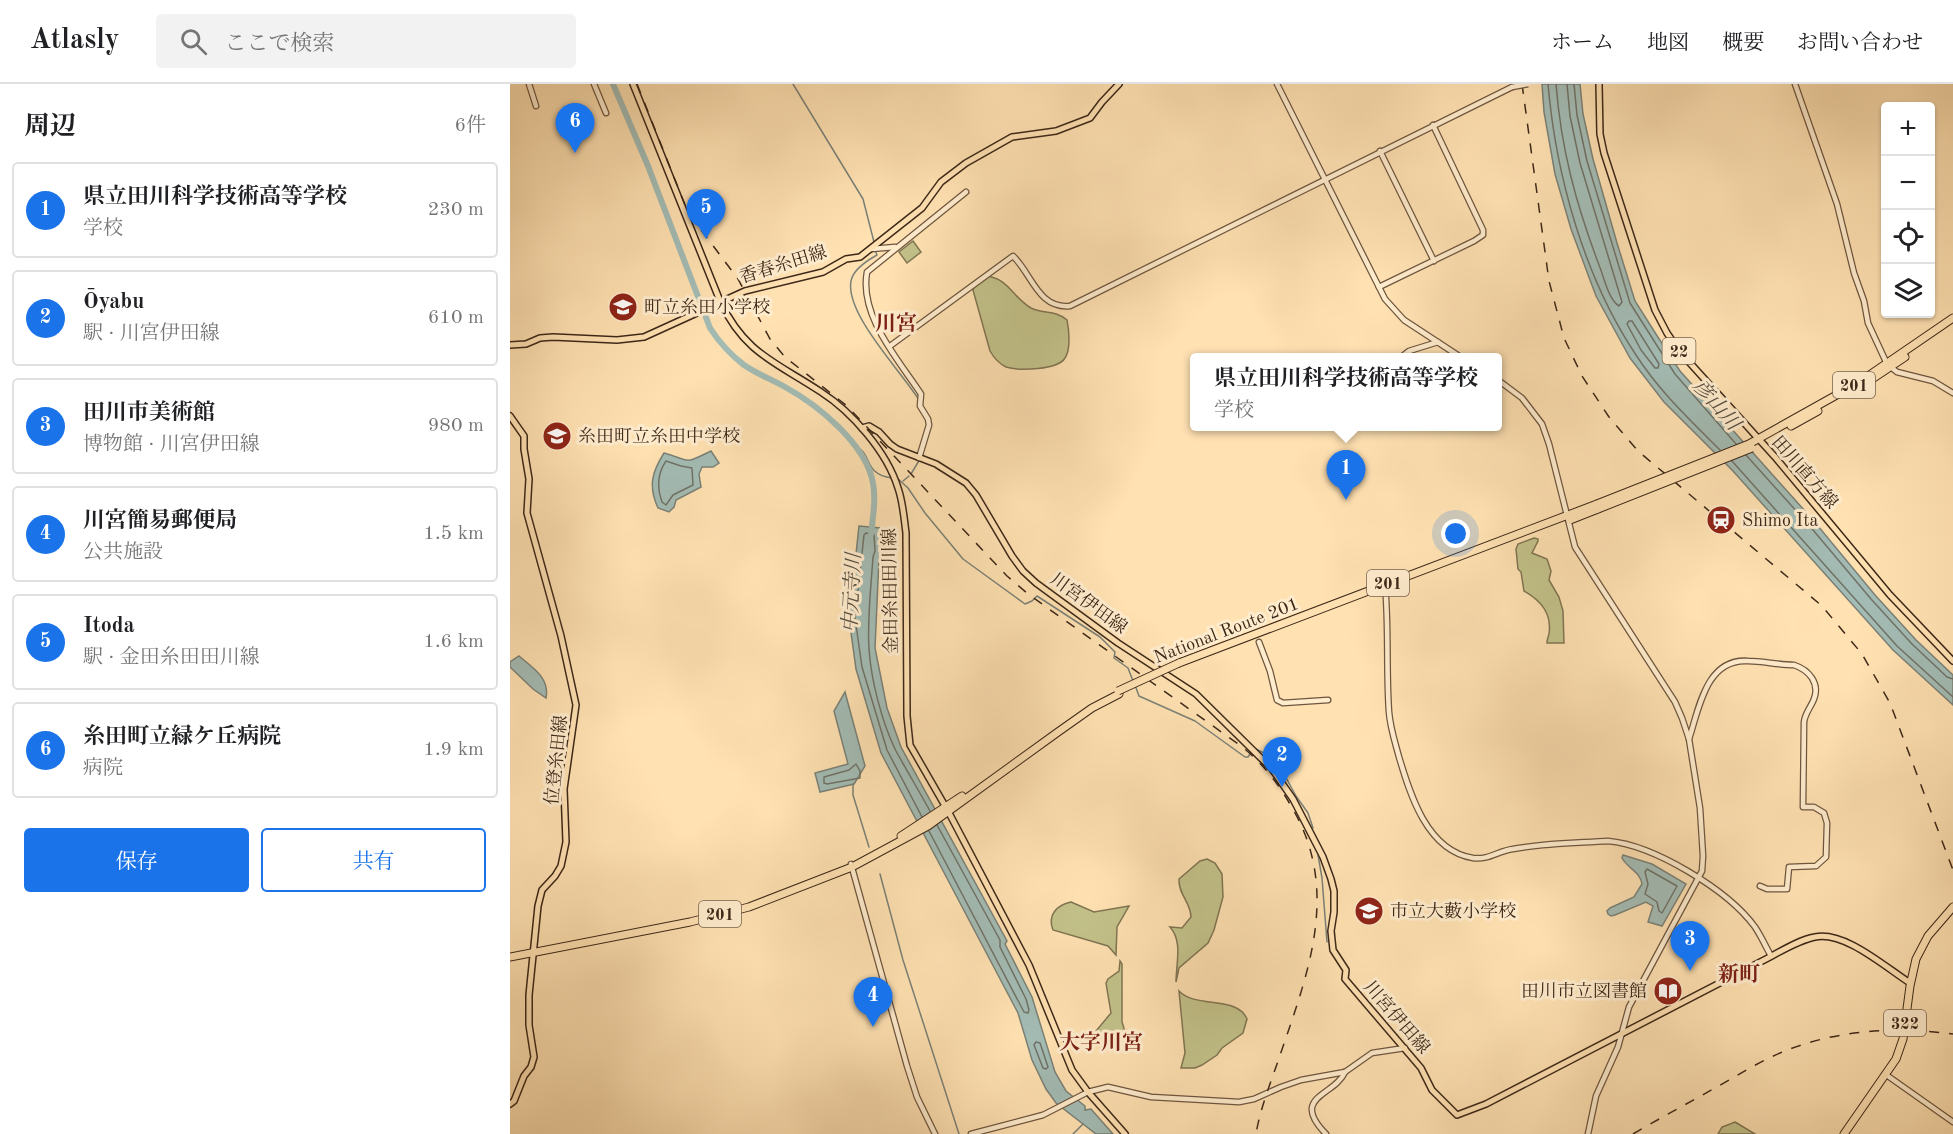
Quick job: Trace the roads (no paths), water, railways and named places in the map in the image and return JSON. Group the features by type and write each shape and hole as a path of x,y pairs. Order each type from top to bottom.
{"highway":[{"name":"National Route 201","path":"1888,366 1953,318"},
{"name":"National Route 201","path":"510,955 690,922 749,907 852,866 916,830 1118,692 1180,665 1750,446 1888,366 1953,322"},
{"name":"322","path":"1844,1134 1896,1059 1901,1048 1910,982 1918,953 1928,936 1953,907"}],"main road":[{"name":"金田糸田田川線","path":"633,84 718,302 736,330 762,356 823,393 861,429 889,467 899,488 906,533 908,735 918,762 1029,965 1071,1070 1087,1093 1125,1134"},
{"name":"香春糸田線","path":"510,345 526,344 540,338 553,337 617,340 644,337 718,302 768,284 823,272 871,249 922,208 941,182 966,163 1012,137 1056,131 1089,118 1119,84"},
{"name":"田川直方線","path":"1599,84 1600,134 1604,153 1621,212 1655,310 1667,333 1680,352 1775,457 1889,594 1953,661"},
{"name":"位登糸田線","path":"510,416 524,436 529,479 527,513 561,636 576,705 564,789 566,842 561,866 540,895 529,994 529,1025 534,1057 531,1068 524,1076 510,1104"},
{"name":"川宮伊田線","path":"861,429 869,426 879,432 890,444 936,464 971,488 1011,556 1036,583 1126,648 1196,694 1272,769 1293,799 1323,857 1331,879 1334,891 1331,931 1333,950 1346,970 1345,979 1405,1048 1421,1068 1432,1090 1455,1114 1460,1115 1571,1061 1771,956 1810,938 1832,937 1853,945 1910,982"}],"street":[{"path":"529,84 536,106"},
{"path":"594,84 606,113"},
{"path":"1276,84 1385,299 1404,320 1456,353"},
{"path":"890,346 1013,256 1049,302 1061,307 1070,306 1433,125 1512,87 1528,84"},
{"path":"1796,84 1837,204 1868,323 1888,366 1897,372 1933,381 1953,393"},
{"path":"1379,287 1474,241 1484,233 1433,125"},
{"path":"1380,151 1434,261"},
{"path":"919,458 929,425 920,406 921,394 872,319 865,280 867,272 966,192"},
{"path":"871,249 898,246"},
{"path":"1406,353 1438,342"},
{"path":"1502,384 1522,398 1542,424 1575,547 1674,702 1689,739 1700,808 1702,871 1633,997 1624,1032 1596,1096 1588,1134"},
{"path":"1385,587 1388,606 1389,713 1393,735 1416,808 1426,824 1448,847 1458,854 1486,858 1510,849 1608,841 1621,842 1652,853 1724,896 1749,920 1771,956"},
{"path":"1259,642 1270,671 1272,687 1277,700 1283,703 1328,700"},
{"path":"1689,739 1710,681 1720,669 1727,665 1746,660 1794,665 1813,678 1814,699 1804,722 1803,807 1814,807 1824,813 1827,823 1826,857 1816,866 1790,867 1786,889 1767,889 1760,886"},
{"path":"852,866 904,1057 917,1097 935,1134"},
{"path":"1326,1134 1316,1124 1312,1113 1314,1103 1320,1094 1372,1053 1405,1048"},
{"path":"971,1134 1023,1121 1049,1112 1087,1093 1108,1087 1151,1097 1239,1102 1254,1099 1301,1080 1345,1072"},
{"path":"1885,1074 1953,1122"}],"water":[{"path":"1542,84 1580,84 1583,114 1593,159 1635,301 1680,371 1813,520 1875,595 1916,640 1953,675 1953,705 1893,650 1733,471 1664,402 1630,358 1596,296 1571,229 1555,174 1544,112"},
{"path":"711,451 719,463 713,467 702,467 699,474 701,487 676,500 669,512 658,508 652,486 654,473 664,453 691,460"},
{"path":"859,526 881,528 880,547 885,548 879,558 875,648 887,708 901,747 1007,941 1005,944 1032,997 1055,1072 1066,1091 1085,1106 1085,1110 1091,1109 1113,1134 1096,1134 1056,1103 1046,1089 1032,1060 1018,1013 881,753 856,669 849,618"},
{"path":"519,656 543,679 547,691 546,698 510,667 510,662"},
{"path":"845,692 865,766 854,784 820,792 815,773 848,764 834,711"},
{"path":"1623,855 1652,864 1686,884 1662,926 1648,922 1653,906 1646,902 1615,915 1608,914 1607,911 1610,908 1634,897 1642,884 1639,876 1622,858"}],"waterway":[{"name":"中元寺川","path":"613,84 648,166 710,328 734,357 744,365 812,404 851,440 869,468 873,483 871,534"},
{"path":"793,84 863,199 874,242"},
{"path":"875,250 877,255 861,266 852,277 851,294 865,326 919,400"},
{"path":"921,404 929,418 928,434"},
{"path":"854,445 864,453 876,472 892,478"},
{"path":"911,474 920,459"},
{"path":"903,481 909,476"},
{"path":"897,478 908,488 925,513 963,559 1025,604 1037,596 1100,637 1115,652 1114,658 1128,668 1133,681"},
{"path":"1135,685 1139,696 1195,721 1245,757 1248,757 1252,751"},
{"path":"1256,749 1268,755 1279,765 1308,813 1313,828"},
{"path":"853,784 853,795 869,847"},
{"path":"1318,855 1327,942"},
{"path":"880,874 903,960 959,1134"},
{"path":"1073,1134 1083,1124"}],"railway":[{"path":"637,84 685,205 738,279 770,339 785,357 847,406 1007,576 1028,594 1241,746 1265,768 1290,803 1309,844 1316,876 1317,907 1314,939 1298,1002 1265,1099 1256,1134"},
{"path":"1522,84 1549,281 1564,338 1582,376 1609,417 1638,451 1822,606 1862,654 1890,703 1953,870"},
{"path":"1633,1134 1762,1062 1814,1041 1860,1032 1906,1030 1953,1034"}],"place":[{"name":"糸田町立緑ケ丘病院","path":"575,153"},
{"name":"Itoda","path":"706,239"},
{"name":"町立糸田小学校","path":"623,307"},
{"name":"糸田町立糸田中学校","path":"557,436"},
{"name":"県立田川科学技術高等学校","path":"1346,500"},
{"name":"Shimo Ita","path":"1721,520"},
{"name":"Ōyabu","path":"1282,787"},
{"name":"市立大藪小学校","path":"1369,911"},
{"name":"田川市美術館","path":"1690,971"},
{"name":"田川市立図書館","path":"1668,991"},
{"name":"川宮簡易郵便局","path":"873,1027"}],"district":[{"name":"川宮","path":"896,323"},
{"name":"新町","path":"1739,974"},
{"name":"大字川宮","path":"1101,1042"}],"water label":[{"name":"彦山川","path":"1717,404"}]}
